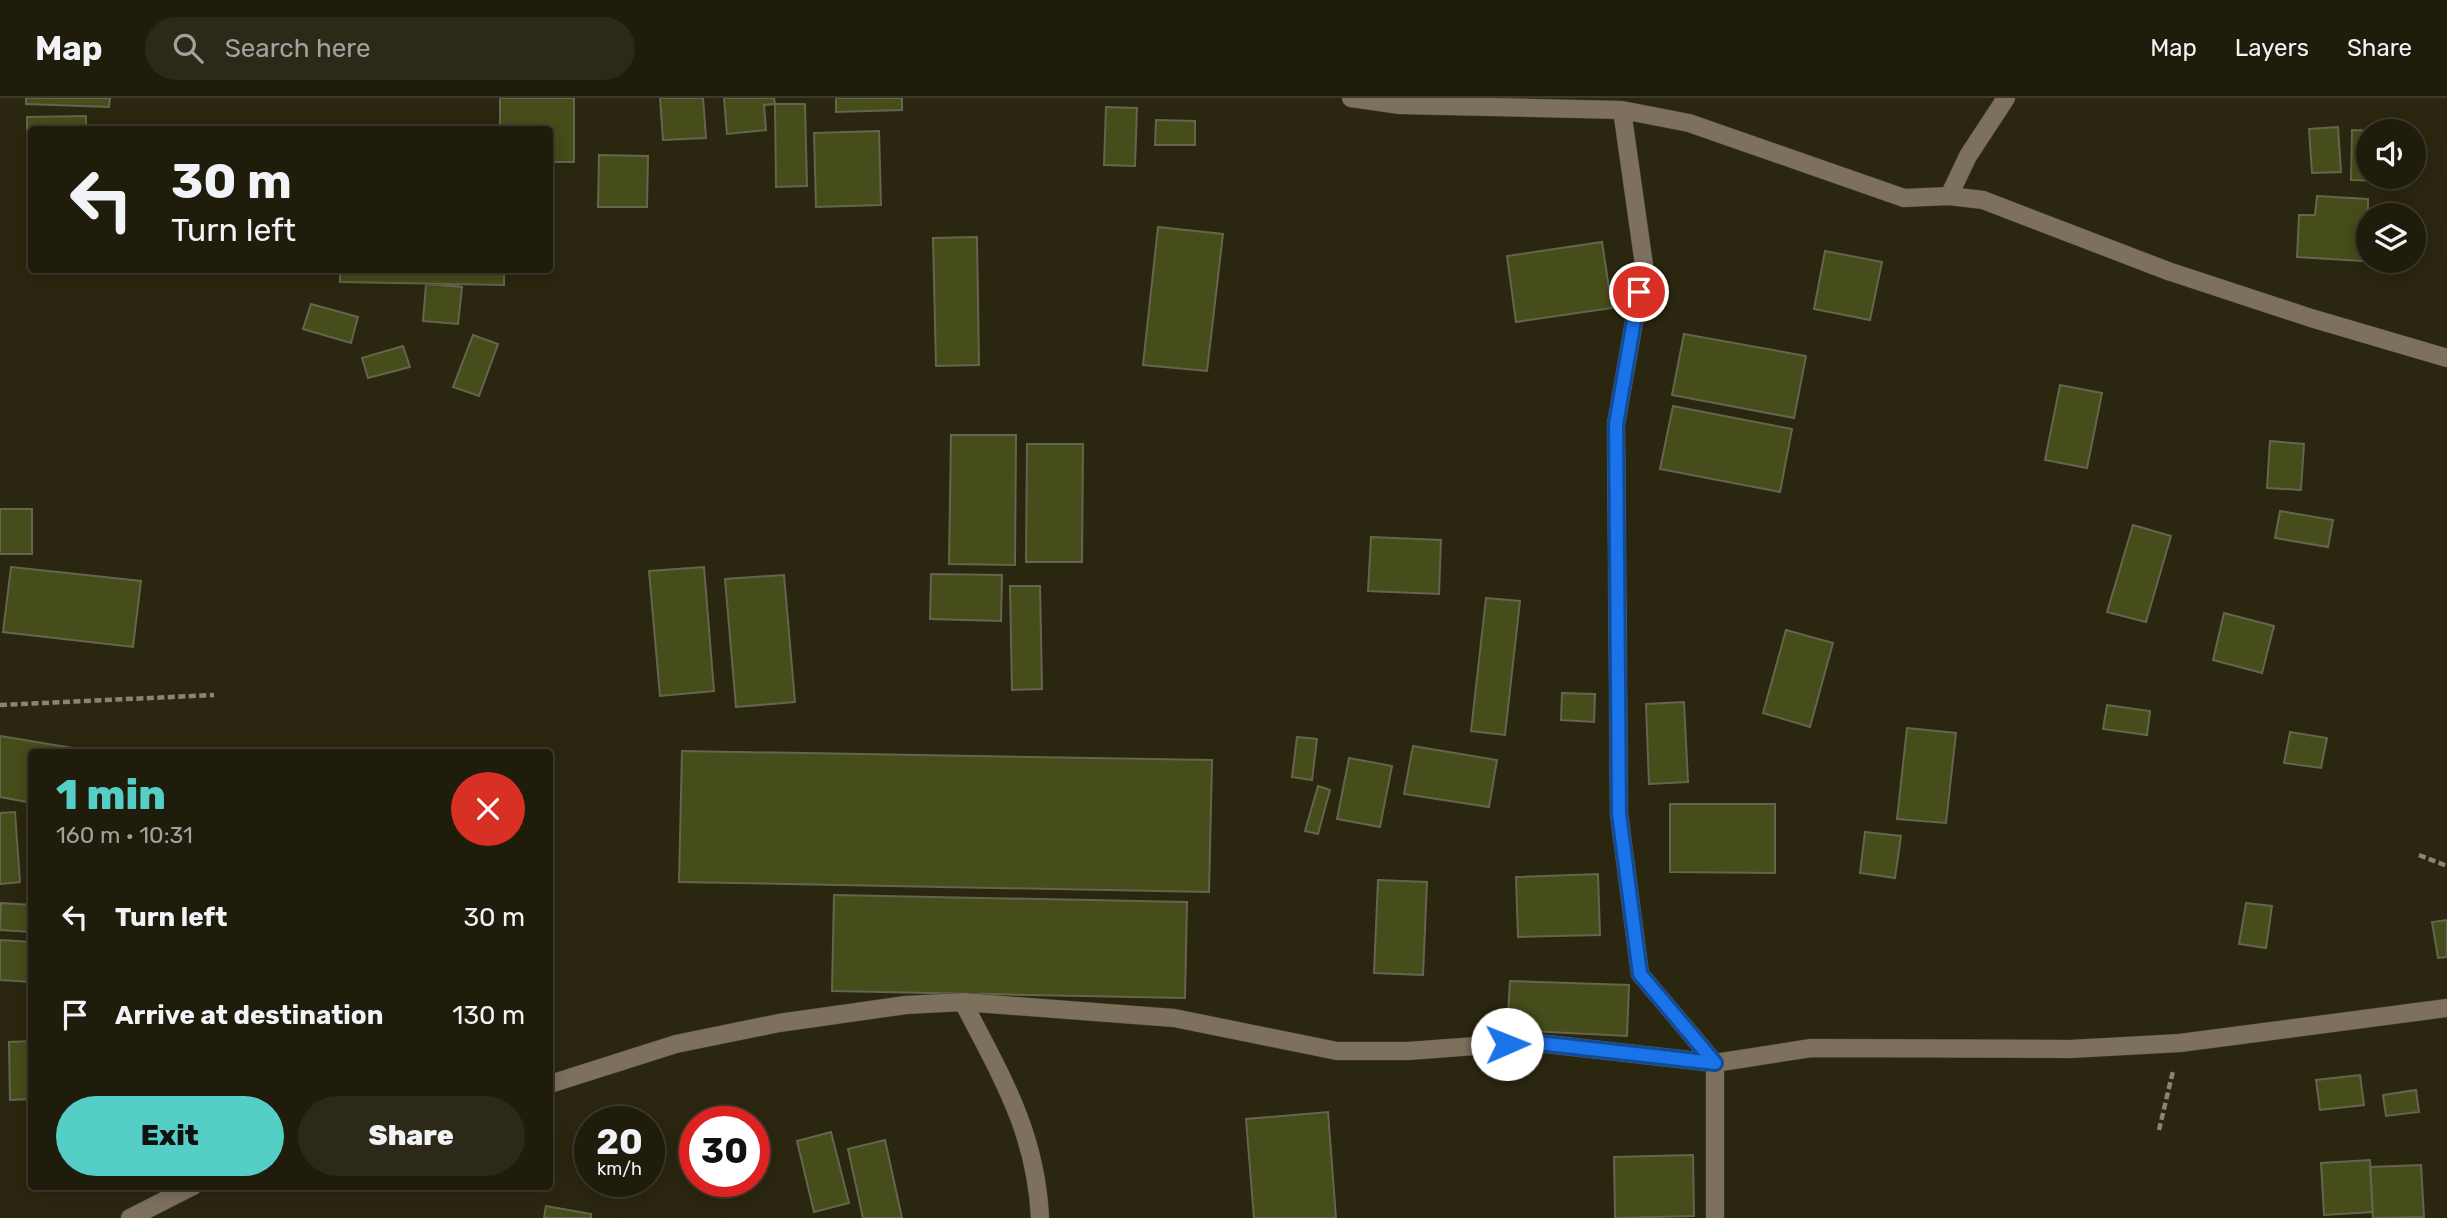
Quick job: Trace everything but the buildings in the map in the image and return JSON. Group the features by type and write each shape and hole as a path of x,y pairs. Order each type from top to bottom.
{"street":[{"path":"1351,98 1400,105 1622,110 1689,123 1904,198 1949,196 1983,200 2168,271 2298,314 2447,358"},
{"path":"1949,196 1968,156 2006,98"},
{"path":"1622,110 1644,265 1616,424 1619,814 1640,974 1715,1063 1715,1218"},
{"path":"963,1002 1017,1107 1028,1141 1039,1193 1040,1218"},
{"path":"553,1083 676,1044 779,1023 906,1005 963,1002 1174,1018 1337,1051 1422,1051 1529,1042 1715,1063 1811,1048 2070,1049 2180,1043 2447,1008"},
{"path":"130,1218 185,1190"}],"path":[{"path":"0,705 214,695"},
{"path":"2419,855 2447,866"},
{"path":"2159,1130 2180,1043"}],"route":[{"path":"1507,1044 1529,1042 1715,1063 1640,974 1619,814 1616,424 1639,292"}]}
